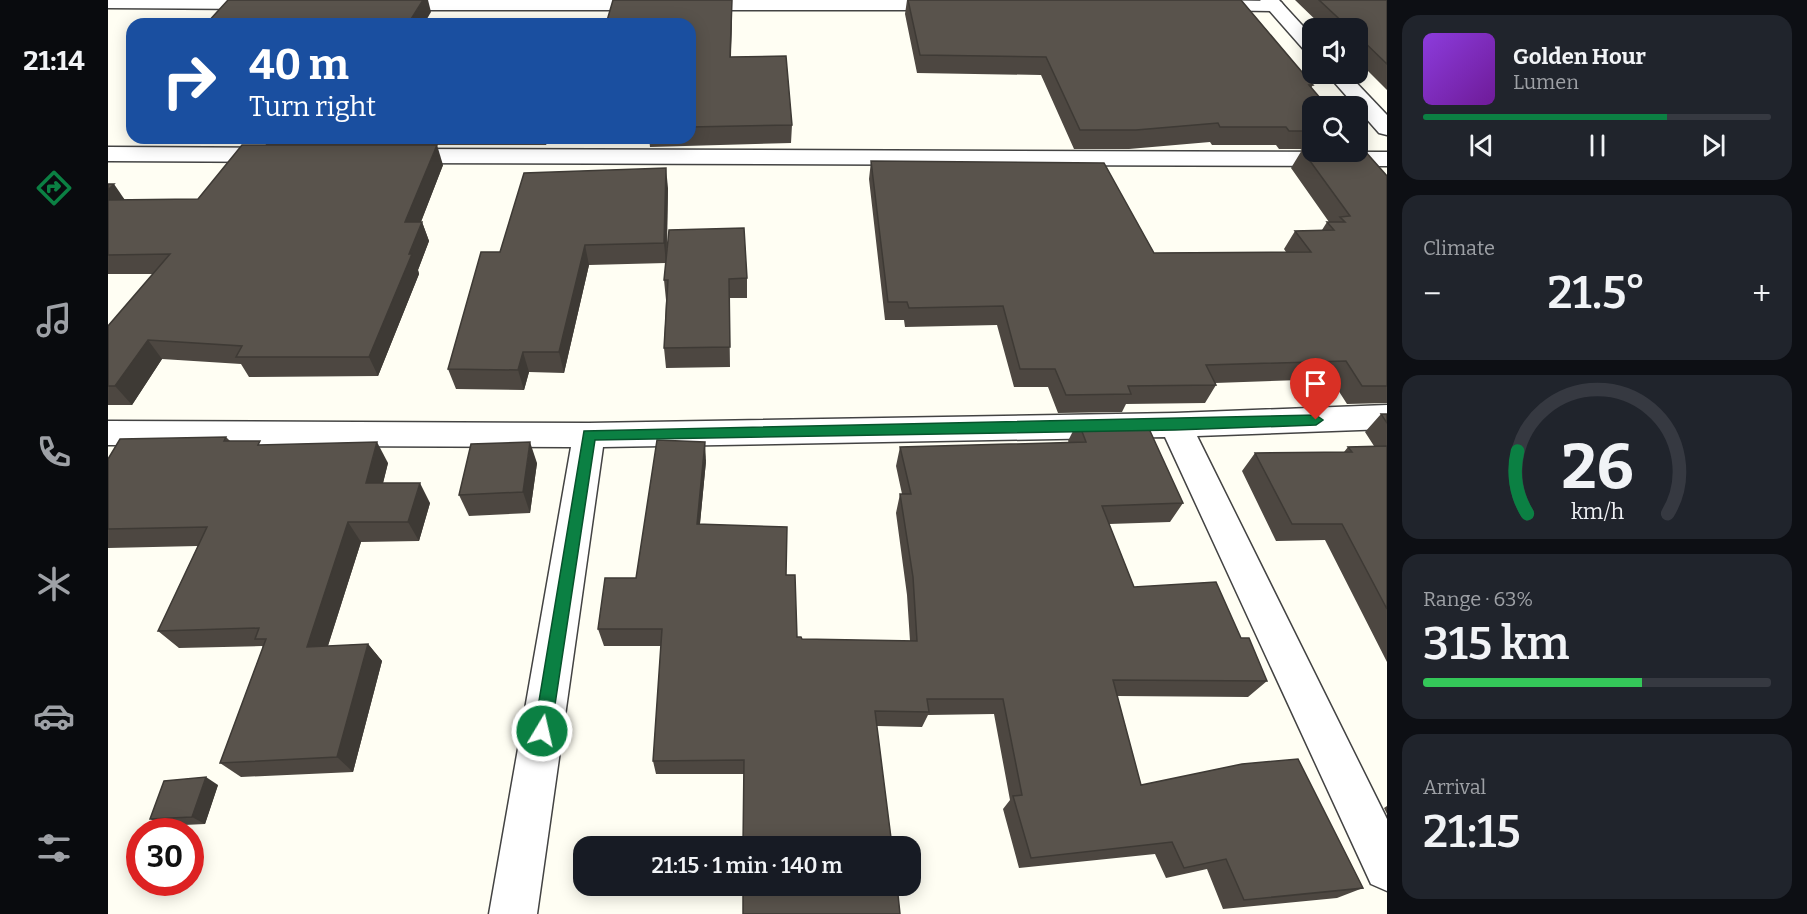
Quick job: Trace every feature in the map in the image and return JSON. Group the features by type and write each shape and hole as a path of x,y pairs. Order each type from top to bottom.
{"street":[{"path":"370,4 462,2 968,5"},
{"path":"108,3 291,4"},
{"path":"1179,4 1272,3 1302,36"},
{"path":"1346,84 1387,128"},
{"path":"108,154 297,155"},
{"path":"379,155 1387,159"},
{"path":"112,439 589,435 1175,425 1387,417"},
{"path":"1175,425 1387,868"},
{"path":"513,914 589,435"}],"building":[{"path":"228,0 423,0 412,18 212,18"},
{"path":"613,0 732,0 730,57 786,56 792,125 696,127 696,18 608,18"},
{"path":"908,0 1241,0 1302,72 1302,84 1312,84 1309,85 1318,96 1302,96 1302,131 1289,131 1286,127 1220,127 1218,123 1136,130 1080,130 1046,57 920,55"},
{"path":"1319,0 1387,0 1387,64 1368,46 1368,18 1338,18"},
{"path":"242,145 437,145 405,222 422,222 409,254 412,254 369,357 236,357 242,346 148,340 115,386 108,386 108,326 170,254 108,255 108,200 198,199"},
{"path":"1368,155 1387,176 1387,386 1362,386 1346,361 1206,365 1216,385 1128,386 1131,394 1066,395 1055,369 1020,369 1003,306 909,308 907,302 888,302 871,161 1104,163 1154,253 1311,252 1295,231 1334,230 1327,222 1345,222 1340,217 1350,216 1311,162 1368,162"},
{"path":"666,168 664,243 585,245 559,352 523,352 518,370 448,369 481,252 500,252 524,173"},
{"path":"744,228 747,278 729,279 730,347 664,348 668,280 664,280 669,230"},
{"path":"1381,414 1387,414 1387,423"},
{"path":"1145,420 1183,503 1102,506 1134,587 1216,582 1241,638 1249,638 1267,681 1113,680 1141,785 1242,764 1298,759 1363,888 1244,900 1226,859 1184,868 1172,842 1031,858 1013,796 1022,795 1003,699 927,699 929,712 875,711 891,836 743,836 744,760 653,761 662,629 598,629 605,578 636,578 657,440 705,442 697,524 787,527 786,575 795,575 797,637 802,639 917,641 913,577 900,494 911,494 900,447 1086,442 1078,421"},
{"path":"226,437 224,441 260,441 258,445 377,442 366,483 420,483 408,522 348,522 307,647 368,644 337,757 220,763 266,639 255,639 259,628 158,631 207,527 108,529 108,459 120,439"},
{"path":"530,442 523,492 459,495 471,444"},
{"path":"1387,446 1387,609 1342,524 1292,524 1255,453 1352,452 1348,447"},
{"path":"206,777 192,817 150,818 164,781"},
{"path":"743,896 898,896 900,914 743,914"}],"route":[{"path":"542,731 589,435 1175,425 1316,420"}]}
